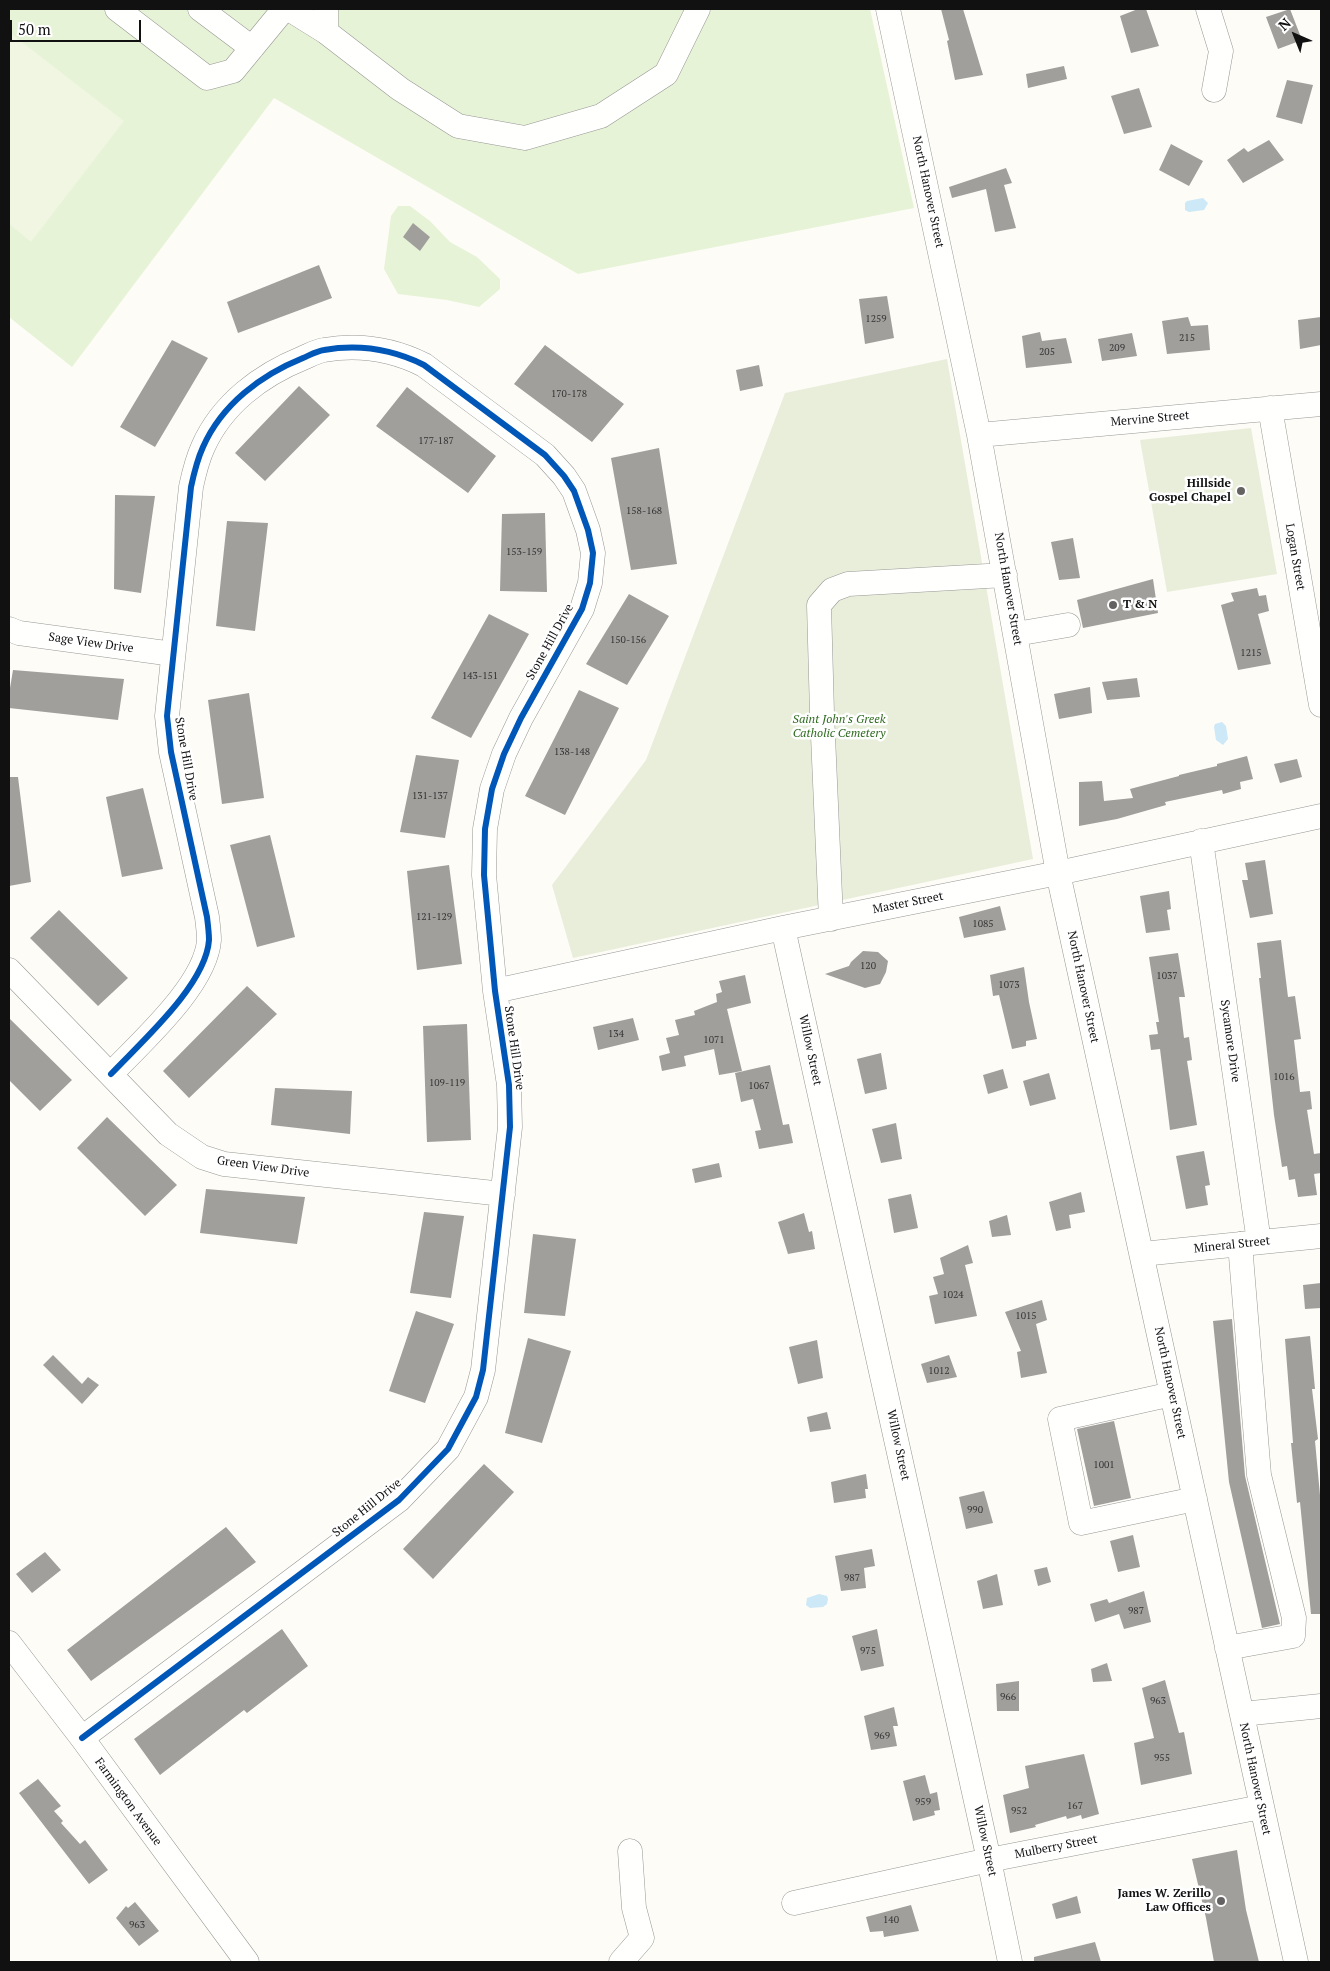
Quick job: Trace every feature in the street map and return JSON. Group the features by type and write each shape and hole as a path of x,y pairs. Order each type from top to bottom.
{"street":[{"path":"117,9 207,78 232,71 284,9"},
{"path":"200,9 252,48"},
{"path":"289,9 326,32 400,89 458,126 525,138 601,116 666,74 694,10"},
{"path":"326,9 326,32"},
{"name":"North Hanover Street","path":"888,9 979,435 1006,575 1058,873 1296,1962"},
{"path":"1208,9 1221,51 1214,90"},
{"name":"Stone Hill Drive","path":"82,1738 399,1500 448,1449 476,1397 484,1370 510,1127 509,1085 494,991 484,875 485,829 492,789 504,754 521,718 582,609 590,583 593,553 588,530 574,492 564,476 545,455 424,364 405,355 382,350 350,347 322,350 280,368 251,386 234,402 216,424 204,446 196,466 191,487 167,716 170,743 207,917 209,941 201,967 185,995 111,1074"},
{"name":"Mervine Street","path":"979,435 1321,404"},
{"name":"Logan Street","path":"1270,408 1321,705"},
{"path":"831,919 819,605 832,590 848,584 1006,575"},
{"path":"1016,634 1068,625"},
{"name":"Sage View Drive","path":"9,629 19,633 173,654"},
{"name":"Master Street","path":"494,991 783,928 1058,873 1321,816"},
{"name":"Sycamore Drive","path":"1201,841 1250,1243 1247,1339 1259,1475 1294,1618 1293,1636 1227,1648"},
{"name":"Willow Street","path":"783,928 1010,1962"},
{"name":"Green View Drive","path":"9,970 168,1134 202,1157 224,1164 503,1194"},
{"name":"Mineral Street","path":"1142,1254 1321,1236"},
{"path":"1172,1394 1060,1418 1081,1523 1195,1499"},
{"name":"Farmington Avenue","path":"9,1643 248,1962"},
{"path":"1242,1714 1321,1706"},
{"name":"Mulberry Street","path":"794,1904 989,1860 1261,1807"},
{"path":"621,1962 642,1938 634,1908 630,1851"}],"green space":[{"path":"9,9 870,9 914,208 578,274 274,98 72,367 9,317"},
{"path":"9,32 124,121 31,242 9,224"},
{"path":"398,206 410,206 430,221 450,242 477,257 500,279 500,289 479,307 447,300 398,294 384,269 391,216"},
{"name":"Saint John's Greek Catholic Cemetery","path":"947,359 1033,859 573,958 552,885 646,760 785,393"},
{"path":"1251,428 1277,574 1167,592 1140,440"}],"water":[{"path":"1203,198 1208,203 1204,210 1189,212 1185,210 1185,203 1187,201"},
{"path":"1222,722 1226,726 1228,739 1223,745 1216,740 1214,727 1215,724"},
{"path":"819,1594 827,1596 827,1604 823,1607 810,1608 806,1605 807,1598"}],"building":[{"path":"941,9 963,9 983,75 955,80 947,41 949,40"},
{"path":"1138,9 1146,9 1159,46 1131,53 1120,16"},
{"path":"1290,9 1302,40 1278,49 1266,17"},
{"path":"1064,66 1067,79 1028,88 1026,74"},
{"path":"1287,80 1313,85 1302,124 1276,117"},
{"path":"1139,88 1152,127 1124,134 1111,96"},
{"path":"1269,140 1284,160 1243,183 1227,160 1244,148 1248,152"},
{"path":"1171,144 1203,161 1189,186 1159,170"},
{"path":"1006,168 1012,183 1004,185 1016,228 995,232 986,189 952,198 949,187"},
{"path":"413,223 430,237 420,251 403,237"},
{"path":"319,265 332,298 238,333 227,302"},
{"path":"887,296 894,338 865,344 859,299"},
{"path":"1188,317 1191,326 1208,325 1210,350 1167,354 1162,321"},
{"path":"1321,317 1321,345 1300,349 1298,320"},
{"path":"1040,332 1042,341 1066,338 1072,363 1026,368 1022,336"},
{"path":"1132,333 1137,356 1102,361 1098,339"},
{"path":"172,340 208,358 155,447 120,427"},
{"path":"545,345 624,404 592,442 514,384"},
{"path":"759,365 763,386 740,391 736,370"},
{"path":"299,386 330,415 265,481 235,453"},
{"path":"407,387 496,456 468,493 376,426"},
{"path":"659,448 677,564 631,570 611,458"},
{"path":"115,495 155,496 141,593 114,589"},
{"path":"545,513 547,592 500,591 502,514"},
{"path":"227,521 268,523 255,631 216,626"},
{"path":"1073,538 1080,578 1059,580 1051,542"},
{"path":"1153,579 1158,613 1083,628 1077,600"},
{"path":"1257,588 1259,596 1266,595 1269,611 1258,614 1271,664 1238,670 1221,605 1234,601 1231,593"},
{"path":"629,594 669,616 627,685 586,664"},
{"path":"489,614 529,634 471,738 431,718"},
{"path":"13,670 124,679 118,720 9,708"},
{"path":"1137,678 1140,697 1107,700 1102,682"},
{"path":"1090,687 1092,713 1059,719 1054,694"},
{"path":"579,690 619,708 565,815 525,796"},
{"path":"249,693 264,798 222,804 208,700"},
{"path":"416,755 459,760 445,838 400,832"},
{"path":"1247,756 1253,779 1240,782 1241,789 1223,794 1222,790 1165,802 1166,805 1117,819 1079,826 1079,782 1102,781 1104,801 1133,798 1130,789"},
{"path":"1297,759 1302,777 1280,783 1274,764"},
{"path":"9,777 18,777 31,882 9,886"},
{"path":"143,788 163,869 122,877 106,797"},
{"path":"270,835 295,937 257,947 230,845"},
{"path":"1265,860 1273,914 1250,918 1242,880 1248,880 1245,863"},
{"path":"449,865 462,964 417,970 407,871"},
{"path":"1169,891 1171,909 1167,910 1170,930 1146,933 1140,896"},
{"path":"1000,906 1006,930 964,938 959,917"},
{"path":"59,910 128,978 98,1006 30,938"},
{"path":"1281,940 1288,997 1295,996 1301,1039 1294,1040 1300,1092 1310,1091 1312,1109 1307,1110 1314,1154 1321,1153 1321,1173 1314,1174 1317,1195 1298,1197 1295,1179 1289,1180 1287,1166 1282,1167 1274,1115 1259,978 1261,978 1257,943"},
{"path":"863,951 878,952 888,961 886,972 880,984 865,988 825,974 849,966"},
{"path":"1178,953 1185,997 1179,997 1184,1038 1189,1037 1192,1060 1187,1061 1197,1125 1170,1130 1160,1049 1151,1050 1149,1035 1158,1034 1156,1022 1159,1022 1149,957"},
{"path":"1024,967 1037,1039 1026,1041 1026,1046 1012,1049 999,995 993,996 990,975"},
{"path":"745,975 751,1003 727,1009 742,1071 719,1075 714,1049 684,1056 686,1066 662,1071 659,1056 670,1053 666,1038 679,1035 675,1020 695,1015 694,1011 717,1002 716,994 722,992 719,981"},
{"path":"247,986 277,1014 189,1098 163,1071"},
{"path":"9,1018 72,1080 40,1111 9,1080"},
{"path":"633,1018 639,1040 598,1050 593,1027"},
{"path":"467,1024 471,1140 427,1142 423,1026"},
{"path":"881,1053 887,1089 865,1094 857,1059"},
{"path":"770,1065 783,1125 789,1124 793,1143 759,1149 755,1131 761,1130 753,1099 741,1102 735,1073"},
{"path":"1003,1069 1008,1088 988,1094 983,1075"},
{"path":"1049,1073 1056,1099 1030,1106 1023,1081"},
{"path":"275,1088 352,1091 350,1134 271,1125"},
{"path":"107,1117 177,1185 145,1216 77,1148"},
{"path":"896,1123 902,1159 881,1163 872,1129"},
{"path":"1204,1151 1210,1185 1205,1186 1208,1205 1186,1209 1176,1156"},
{"path":"719,1163 722,1177 695,1183 692,1169"},
{"path":"206,1189 305,1197 297,1244 200,1233"},
{"path":"1081,1192 1085,1212 1069,1215 1071,1228 1056,1231 1049,1202"},
{"path":"911,1194 918,1228 894,1233 888,1199"},
{"path":"424,1212 464,1216 451,1298 410,1293"},
{"path":"804,1213 809,1232 812,1231 815,1249 788,1254 778,1222"},
{"path":"1007,1215 1011,1235 992,1237 989,1221"},
{"path":"533,1234 576,1239 565,1316 524,1313"},
{"path":"968,1245 973,1263 965,1265 977,1316 935,1324 929,1296 938,1294 933,1277 944,1274 940,1258"},
{"path":"1321,1283 1321,1308 1305,1309 1303,1285"},
{"path":"1042,1300 1047,1320 1036,1324 1047,1373 1021,1378 1017,1352 1021,1351 1005,1312"},
{"path":"416,1311 454,1324 425,1403 389,1391"},
{"path":"1232,1319 1245,1476 1280,1624 1262,1628 1229,1482 1213,1321"},
{"path":"1310,1336 1315,1389 1312,1389 1318,1439 1315,1441 1321,1506 1321,1614 1311,1614 1300,1502 1297,1503 1291,1443 1293,1443 1285,1339"},
{"path":"528,1338 571,1351 542,1443 505,1433"},
{"path":"817,1340 823,1378 798,1384 789,1347"},
{"path":"53,1355 82,1384 88,1377 99,1385 82,1404 43,1365"},
{"path":"949,1355 957,1377 927,1383 921,1364"},
{"path":"827,1412 831,1429 810,1432 807,1417"},
{"path":"1114,1421 1131,1498 1094,1506 1077,1429"},
{"path":"484,1464 514,1492 433,1579 403,1549"},
{"path":"866,1474 868,1489 865,1489 866,1498 834,1503 831,1482"},
{"path":"984,1491 993,1523 966,1529 959,1497"},
{"path":"226,1527 256,1562 91,1681 67,1650"},
{"path":"1133,1535 1140,1567 1118,1572 1110,1541"},
{"path":"872,1549 875,1566 864,1568 866,1588 841,1591 835,1556"},
{"path":"45,1552 61,1570 32,1593 16,1574"},
{"path":"1047,1567 1051,1582 1038,1586 1034,1570"},
{"path":"997,1574 1003,1605 983,1609 977,1581"},
{"path":"1144,1591 1151,1622 1124,1629 1119,1614 1095,1622 1090,1604 1107,1599 1109,1603"},
{"path":"282,1629 308,1666 247,1713 244,1710 160,1775 134,1739"},
{"path":"877,1629 884,1666 861,1671 852,1636"},
{"path":"1107,1663 1112,1681 1093,1682 1091,1669"},
{"path":"1165,1680 1179,1733 1184,1732 1192,1774 1141,1785 1134,1743 1154,1738 1142,1688"},
{"path":"1019,1681 1019,1711 997,1711 996,1684"},
{"path":"894,1707 898,1726 893,1726 897,1746 871,1750 864,1716"},
{"path":"1084,1754 1099,1814 1082,1819 1081,1815 1067,1819 1066,1816 1035,1825 1036,1827 1010,1833 1003,1795 1029,1788 1025,1766"},
{"path":"925,1775 930,1794 937,1792 940,1810 934,1811 935,1815 913,1821 903,1781"},
{"path":"38,1779 61,1806 54,1811 63,1821 61,1823 80,1844 85,1840 108,1870 89,1884 19,1793"},
{"path":"1237,1850 1246,1910 1259,1962 1214,1962 1192,1859"},
{"path":"1077,1896 1081,1913 1056,1919 1052,1904"},
{"path":"135,1902 159,1931 139,1946 116,1918 126,1906 128,1908"},
{"path":"911,1905 919,1931 884,1937 883,1931 870,1932 866,1917"},
{"path":"1095,1942 1101,1962 1034,1962 1034,1957"}],"cycle path":[{"path":"82,1738 399,1500 448,1449 476,1397 483,1370 510,1127 509,1085 495,991 484,875 485,829 492,789 504,754 521,718 582,609 590,583 593,553 588,530 574,491 564,476 545,455 424,365 400,355 375,349 337,348 314,353 272,373 244,393 221,417 201,452 191,487 167,716 171,752 207,917 209,940 205,957 197,975 185,994 111,1074"}],"place":[{"name":"Hillside Gospel Chapel","path":"1241,491"},
{"name":"T & N","path":"1113,605"},
{"name":"James W. Zerillo Law Offices","path":"1221,1901"}]}
